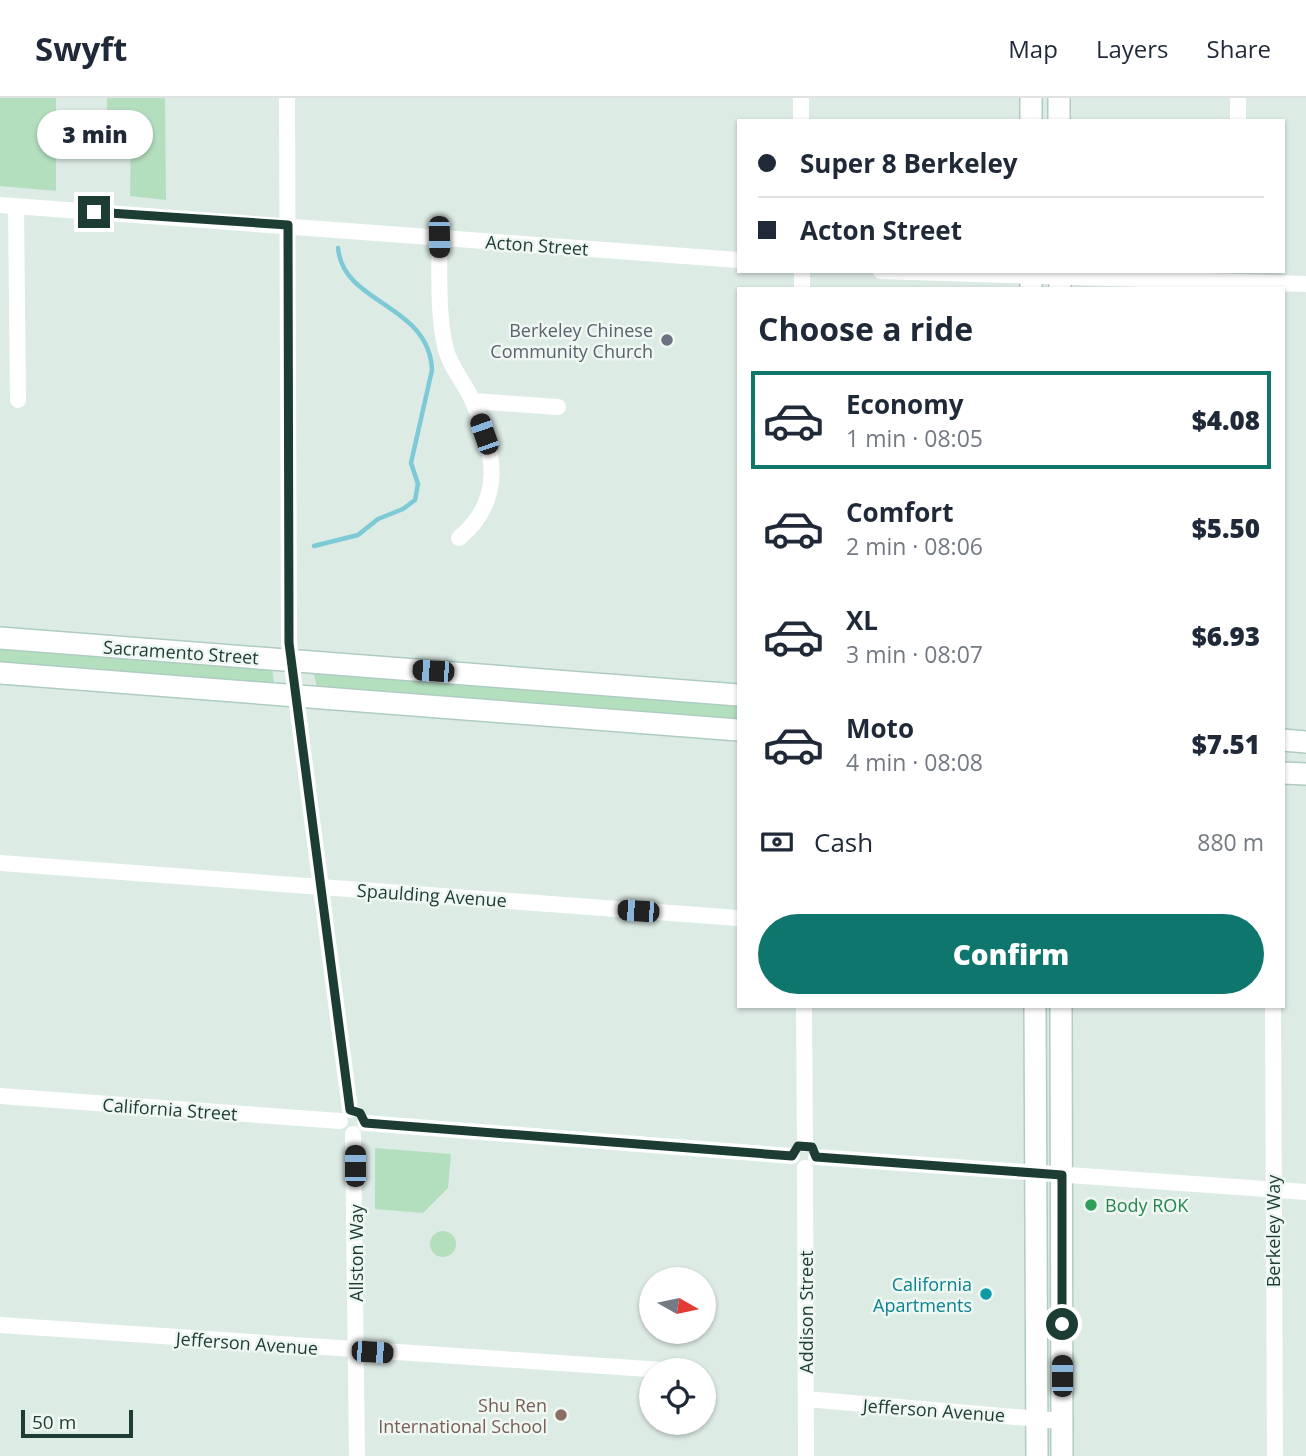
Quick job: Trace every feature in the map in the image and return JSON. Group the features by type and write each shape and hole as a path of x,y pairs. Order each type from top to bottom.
{"street":[{"path":"288,98 291,660 321,887 345,1116 360,1113 359,1129 792,1156 798,1146 809,1156 1306,1192"},
{"path":"801,98 801,119"},
{"path":"1031,98 1031,119"},
{"path":"1059,98 1059,119"},
{"path":"1238,98 1238,119"},
{"path":"8,206 18,400"},
{"name":"Acton Street","path":"8,206 737,260"},
{"path":"439,237 442,326 447,353 473,401 490,453 492,474 484,511 473,527 459,538"},
{"path":"924,273 1306,284"},
{"path":"473,401 558,407"},
{"name":"Sacramento Street","path":"0,638 737,695"},
{"name":"Sacramento Street","path":"0,673 737,730"},
{"path":"1285,740 1306,742"},
{"path":"1285,773 1306,774"},
{"name":"Spaulding Avenue","path":"0,863 737,918"},
{"name":"Addison Street","path":"804,1008 809,1156 806,1456"},
{"path":"1035,1008 1037,1456"},
{"path":"1061,1008 1062,1456"},
{"name":"Berkeley Way","path":"1273,1008 1275,1456"},
{"name":"California Street","path":"0,1096 345,1116"},
{"name":"Allston Way","path":"357,1456 359,1129"},
{"name":"Jefferson Avenue","path":"0,1325 639,1369"},
{"name":"Jefferson Avenue","path":"806,1399 1062,1421"}],"green space":[{"path":"0,98 56,98 56,191 0,186"},
{"path":"107,98 165,98 166,200 130,196 131,127 107,124"},
{"path":"0,644 272,668 274,683 0,664"},
{"path":"313,670 737,702 737,722 317,688"},
{"path":"375,1148 451,1154 448,1188 423,1213 375,1209"},
{"path":"443,1231 452,1235 456,1244 452,1253 443,1257 434,1253 430,1244 434,1235"}],"waterway":[{"path":"314,546 358,535 378,519 403,509 415,500 418,484 411,463 432,370 427,348 417,331 354,282 343,267 338,248"}],"place":[{"name":"Berkeley Chinese Community Church","path":"667,340"},
{"name":"Body ROK","path":"1091,1205"},
{"name":"California Apartments","path":"986,1294"},
{"name":"Shu Ren International School","path":"561,1415"}],"route":[{"path":"94,212 288,225 289,643 350,1110 360,1113 365,1123 792,1156 798,1146 806,1144 812,1147 816,1157 1062,1175 1062,1324"}]}
